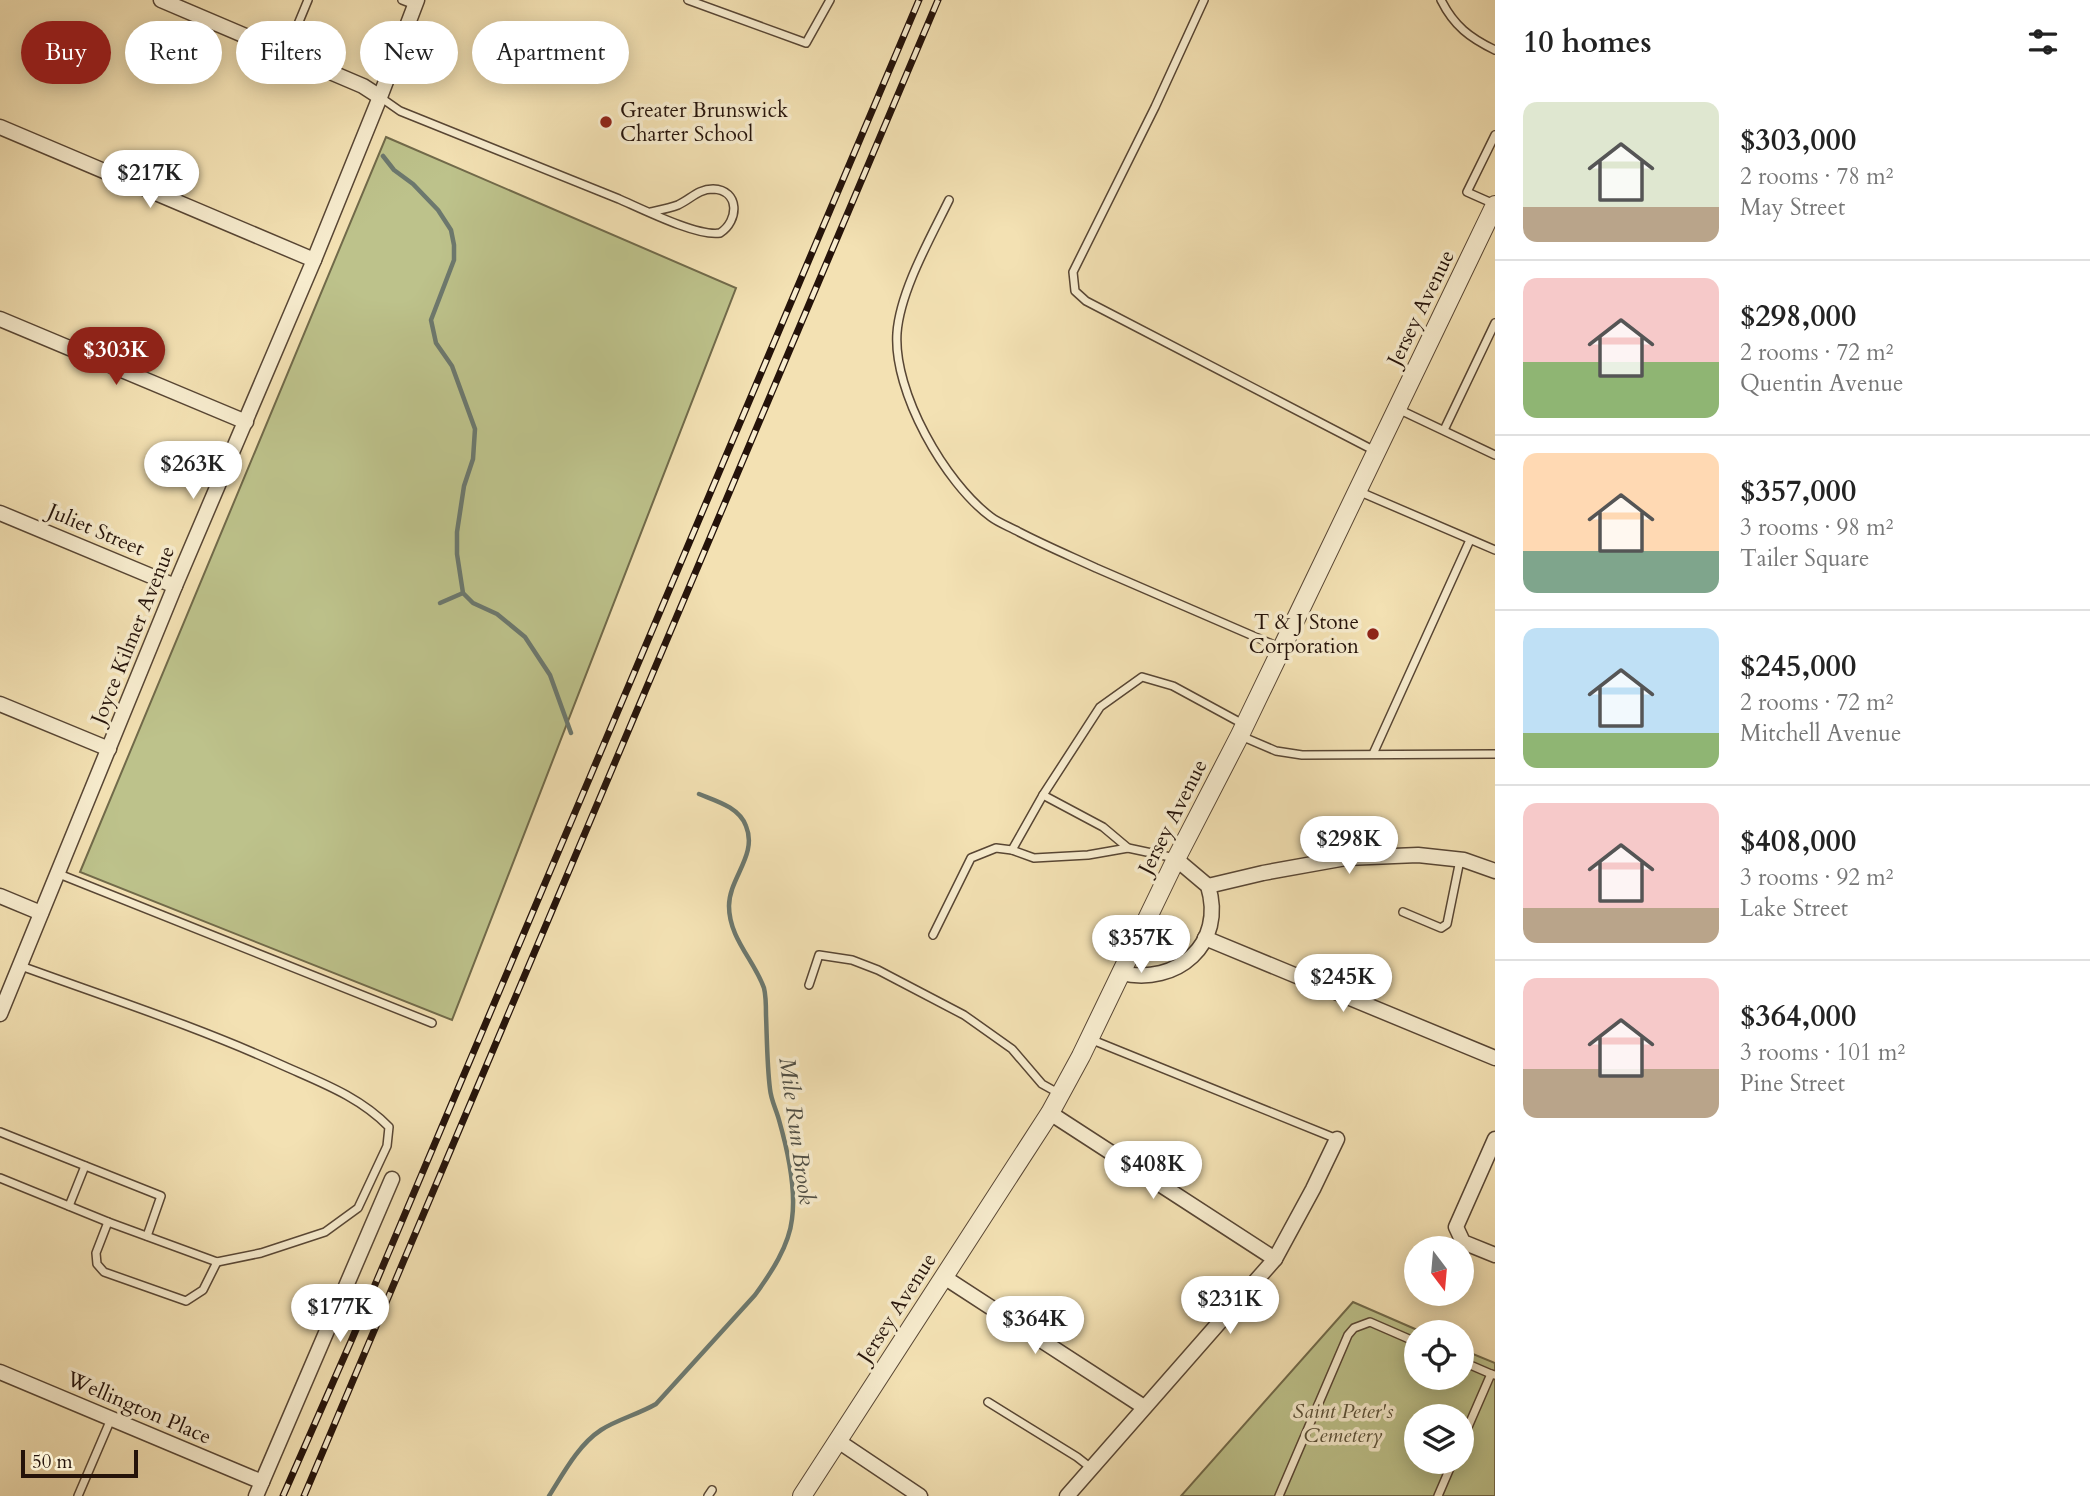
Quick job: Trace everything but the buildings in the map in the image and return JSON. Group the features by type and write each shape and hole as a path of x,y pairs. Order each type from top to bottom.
{"street":[{"path":"161,0 236,32"},
{"name":"Joyce Kilmer Avenue","path":"0,1014 314,260 380,97 411,2"},
{"path":"346,79 380,97"},
{"path":"0,127 314,260"},
{"name":"Jersey Avenue","path":"802,1496 1050,1113 1243,730 1495,205"},
{"path":"0,319 246,422"},
{"name":"Juliet Street","path":"0,513 176,586"},
{"path":"0,704 109,749"},
{"path":"1208,886 1346,858 1418,855 1461,859 1495,871"},
{"path":"1121,973 1153,976 1173,970 1191,958 1205,938 1212,914 1208,886 1176,859"},
{"path":"0,896 41,913"},
{"path":"1205,938 1495,1058"},
{"path":"1050,1113 1275,1259"},
{"path":"1067,1496 1275,1259 1337,1139"},
{"path":"1495,1139 1456,1227 1463,1242 1495,1255"},
{"path":"256,1496 392,1179"},
{"path":"944,1277 1144,1406"},
{"name":"Wellington Place","path":"0,1372 262,1482"},
{"path":"838,1440 920,1496"}],"lane":[{"path":"299,21 308,0"},
{"path":"688,0 806,43 830,0"},
{"path":"1204,0 1155,107 1073,272 1075,290 1086,301 1376,452"},
{"path":"1441,0 1470,38 1495,50"},
{"path":"380,97 400,111 651,212 712,235 727,229 735,214 731,198 726,192 717,189 702,190 679,204 651,212"},
{"path":"1495,135 1467,192 1495,205"},
{"path":"950,200 917,267 901,311 897,334 900,362 912,406 927,439 966,494 992,517 1051,548 1282,648"},
{"path":"1444,430 1495,323"},
{"path":"1398,408 1495,455"},
{"path":"1358,491 1495,550"},
{"path":"1373,754 1470,540"},
{"path":"1012,850 1043,795 1100,707 1142,677 1173,686 1276,751 1301,755 1495,754"},
{"path":"1043,795 1103,827 1128,848"},
{"path":"933,935 971,859 996,848 1012,850 1034,858 1087,855 1128,848 1176,859"},
{"path":"1402,912 1441,928 1447,924 1461,859"},
{"path":"59,874 256,950 432,1023"},
{"path":"809,985 819,955 852,960 878,970 964,1015 991,1033 1012,1049 1042,1084 1060,1094"},
{"path":"0,1178 108,1223 217,1262 261,1253 325,1232 358,1208 387,1146 389,1127 376,1113 351,1096 273,1061 183,1023 20,966"},
{"path":"1089,1039 1337,1139"},
{"path":"0,1132 161,1196 147,1236"},
{"path":"69,1206 85,1166"},
{"path":"108,1223 96,1254 97,1264 104,1272 134,1283 186,1301 202,1290 217,1262"},
{"path":"1279,1496 1348,1335 1354,1328 1370,1322 1404,1337"},
{"path":"1474,1366 1493,1374 1474,1415"},
{"path":"988,1402 1091,1468"},
{"path":"78,1496 111,1419"},
{"path":"1438,1496 1447,1474"}],"green space":[{"path":"386,137 736,288 452,1020 80,872"},
{"name":"Saint Peter's Cemetery","path":"1353,1302 1404,1324 1404,1390 1474,1390 1474,1354 1495,1363 1495,1496 1181,1496"}],"waterway":[{"name":"Mile Run Brook","path":"383,156 394,170 413,184 438,210 451,230 454,245 454,260 431,320 436,343 452,366 475,429 473,459 464,486 457,532 457,554 463,593 473,603 497,614 525,637 550,675 571,733"},
{"path":"440,603 463,593"},
{"name":"Mile Run Brook","path":"549,1496 572,1460 593,1436 607,1426 656,1404 755,1295 778,1259 790,1229 793,1208 792,1182 785,1143 771,1093 765,991 737,939 730,918 730,896 746,857 749,837 743,819 738,814 699,794"}],"railway":[{"path":"283,1496 919,0"},
{"path":"304,1496 938,0"}],"place":[{"name":"Greater Brunswick Charter School","path":"606,122"},
{"name":"T & J Stone Corporation","path":"1373,634"}]}
